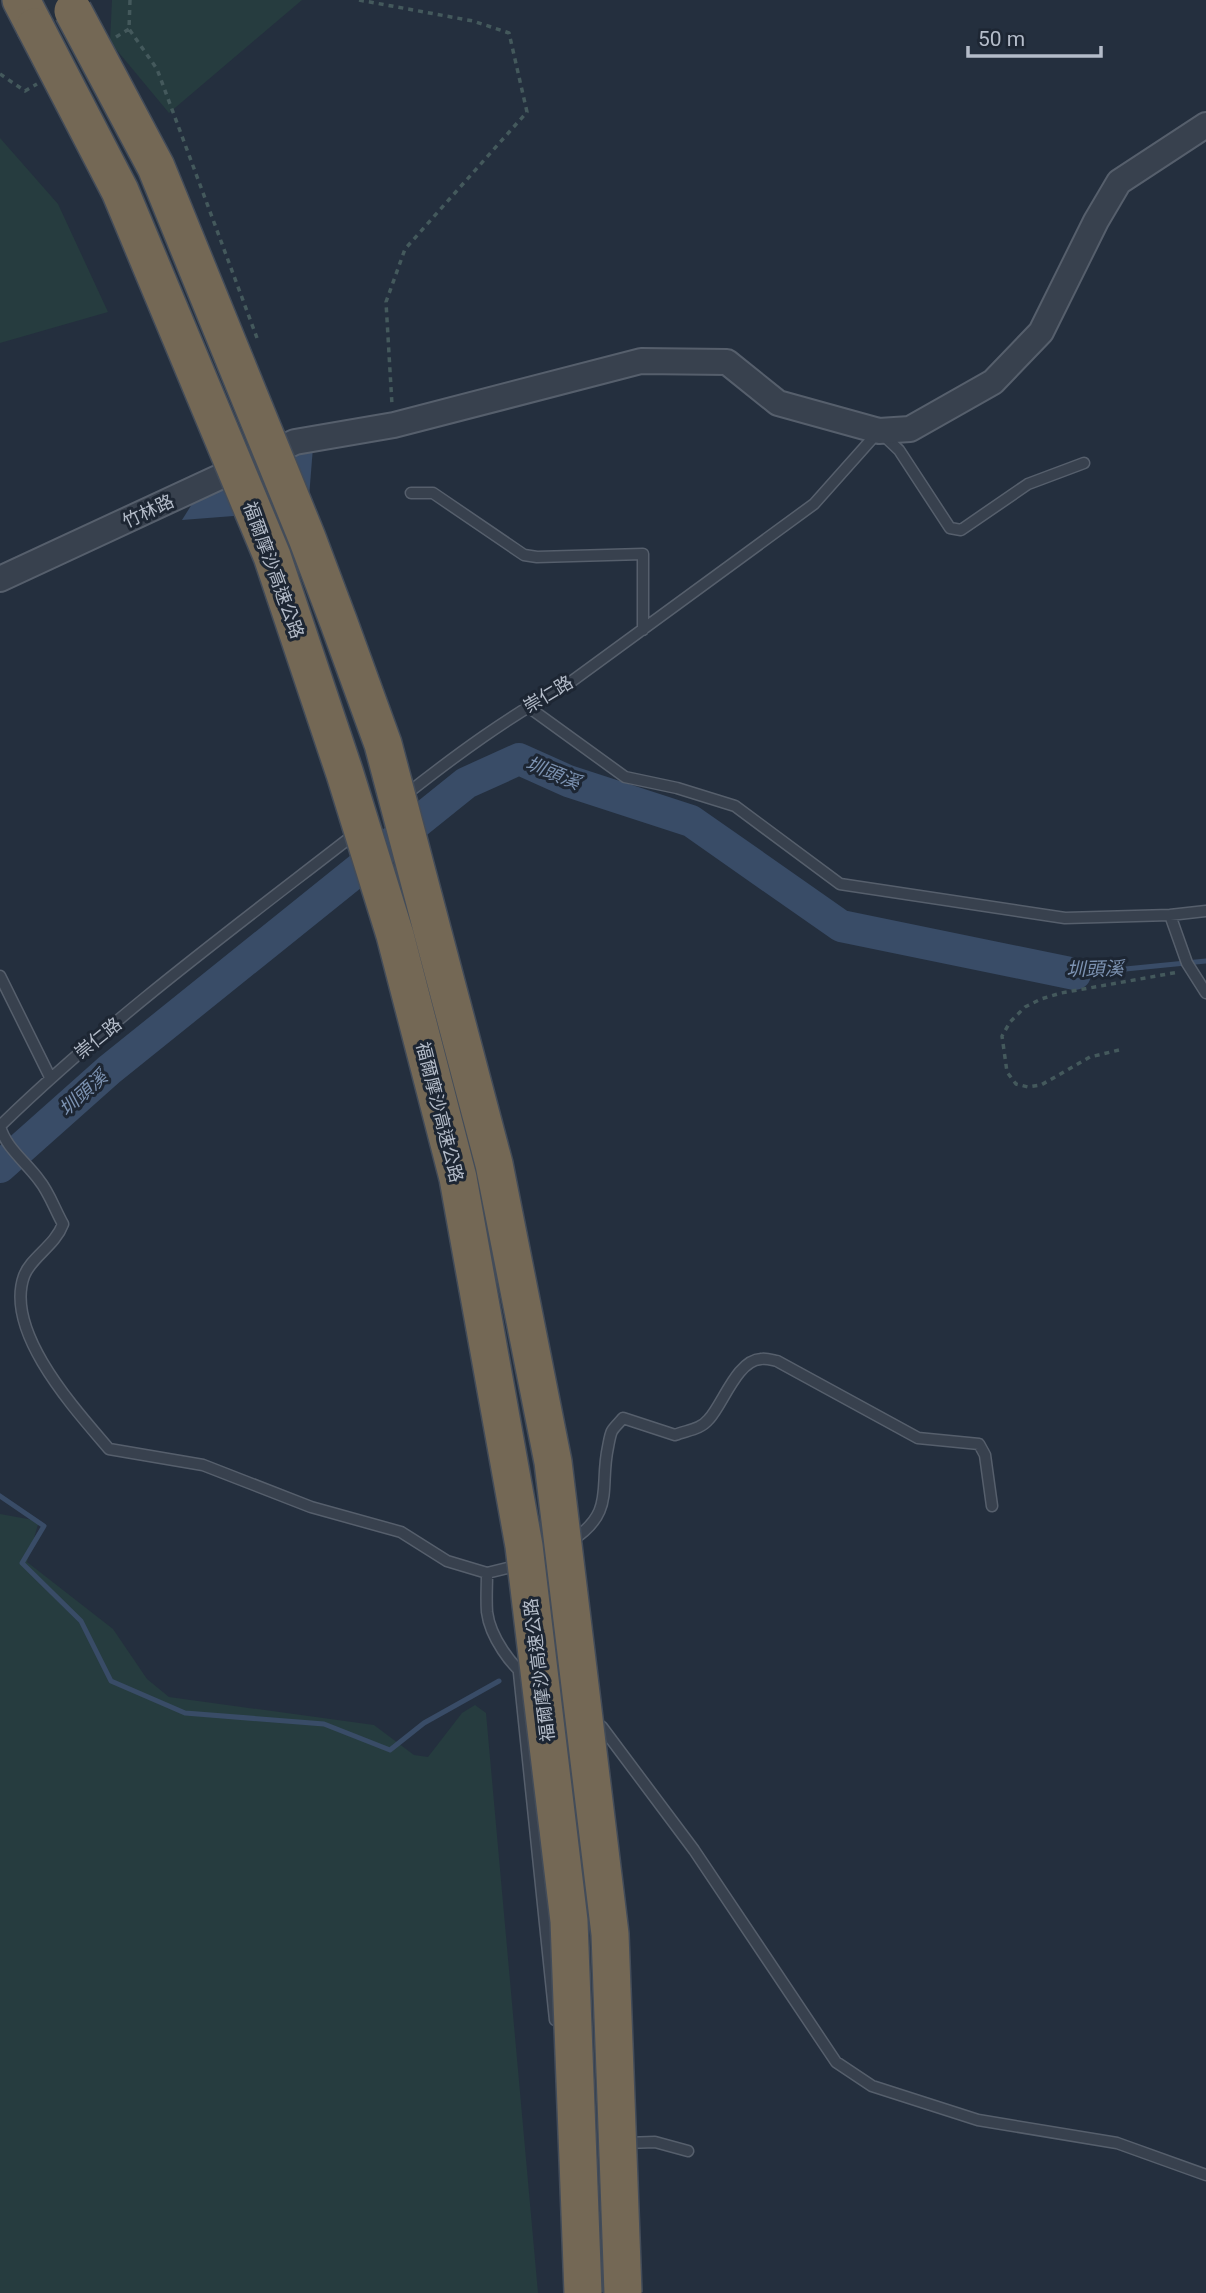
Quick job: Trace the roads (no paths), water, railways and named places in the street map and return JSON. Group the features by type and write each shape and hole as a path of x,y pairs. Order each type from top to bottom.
{"highway":[{"path":"70,5 156,167 307,538 348,647 383,744 494,1164 552,1462 610,1934 623,2293"},
{"name":"福爾摩沙高速公路","path":"28,14 120,191 272,556 345,774 395,935 458,1178 524,1546 569,1921 583,2293"}],"street":[{"path":"879,431 910,429 993,382 1041,332 1096,221 1119,182 1206,125"},
{"name":"竹林路","path":"0,579 295,442 394,425 641,361 727,362 778,403 879,431"}],"lane":[{"path":"879,431 899,450 950,528 961,530 1028,484 1084,463"},
{"name":"崇仁路","path":"390,806 456,755 527,706 568,684 814,504 879,431"},
{"path":"411,493 433,493 524,555 537,557 643,554 643,630"},
{"path":"527,706 625,777 677,788 735,806 840,884 1065,918 1170,915 1206,911"},
{"name":"崇仁路","path":"1,1128 50,1077 368,824"},
{"path":"1170,915 1189,966 1206,993"},
{"path":"0,976 50,1077"},
{"path":"1,1128 21,1158 41,1181 63,1224 59,1236 25,1273 20,1300 24,1323 46,1366 76,1411 108,1449 203,1465 312,1507 401,1532 447,1561 487,1573 540,1560"},
{"path":"551,1553 585,1532 595,1519 606,1496 606,1456 611,1432 623,1418 675,1435 697,1429 709,1419 736,1376 759,1358 777,1361 918,1437 979,1444 985,1455 992,1506"},
{"path":"487,1573 488,1615 505,1655 519,1672 551,1694"},
{"path":"519,1672 556,2033"},
{"path":"572,1707 603,1727 694,1850 836,2062 872,2086 978,2120 1117,2143 1206,2175"},
{"path":"565,2125 567,2132 588,2140"},
{"path":"609,2143 655,2142 688,2151"}],"water":[{"path":"313,447 308,510 182,520 192,504"}],"waterway":[{"name":"圳頭溪","path":"0,1167 109,1070 466,783 519,759 568,781 691,821 841,926 1075,974"},
{"name":"圳頭溪","path":"1075,974 1206,961"},
{"path":"0,1496 44,1526 22,1563 81,1621 111,1681 185,1713 324,1724 390,1750 424,1723 499,1681"}]}
